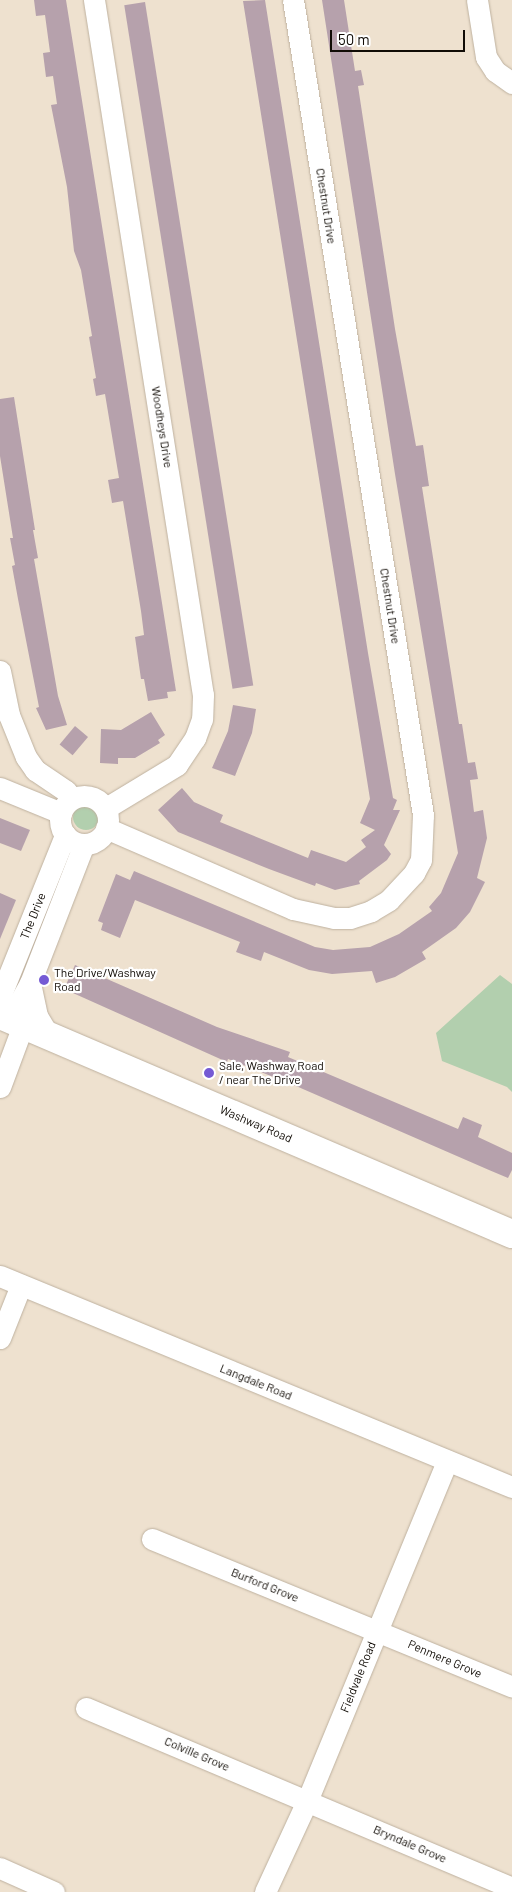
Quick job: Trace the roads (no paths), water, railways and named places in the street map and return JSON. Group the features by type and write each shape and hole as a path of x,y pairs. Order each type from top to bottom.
{"highway":[{"name":"Washway Road","path":"8,1014 49,1036 512,1234"}],"street":[{"name":"Woodheys Drive","path":"94,0 203,695 202,719 196,738 177,765 106,818"},
{"name":"Chestnut Drive","path":"106,818 293,909 334,918 350,918 371,911 389,900 414,873 421,860 423,816 293,0"},
{"path":"477,0 486,57 495,71 512,82"},
{"path":"0,671 9,715 26,757 35,770 66,791 66,806 61,828 75,840 98,839 106,818 91,796 66,806 0,788"},
{"name":"The Drive","path":"8,1014 30,983 75,840"},
{"name":"The Drive","path":"8,1014 75,840"},
{"path":"30,983 37,1016 49,1036"},
{"path":"0,1087 8,1014"},
{"name":"Langdale Road","path":"0,1276 512,1487"},
{"path":"0,1338 21,1285"},
{"name":"Fieldvale Road","path":"266,1892 307,1801 447,1460"},
{"name":"Burford Grove","path":"152,1539 377,1631"},
{"name":"Penmere Grove","path":"377,1631 512,1687"},
{"name":"Colville Grove","path":"86,1708 307,1801"},
{"name":"Bryndale Grove","path":"307,1801 512,1888"},
{"path":"0,1868 54,1892"}],"place":[{"name":"The Drive/Washway Road","path":"44,980"},
{"name":"Sale, Washway Road / near The Drive","path":"209,1073"}]}
